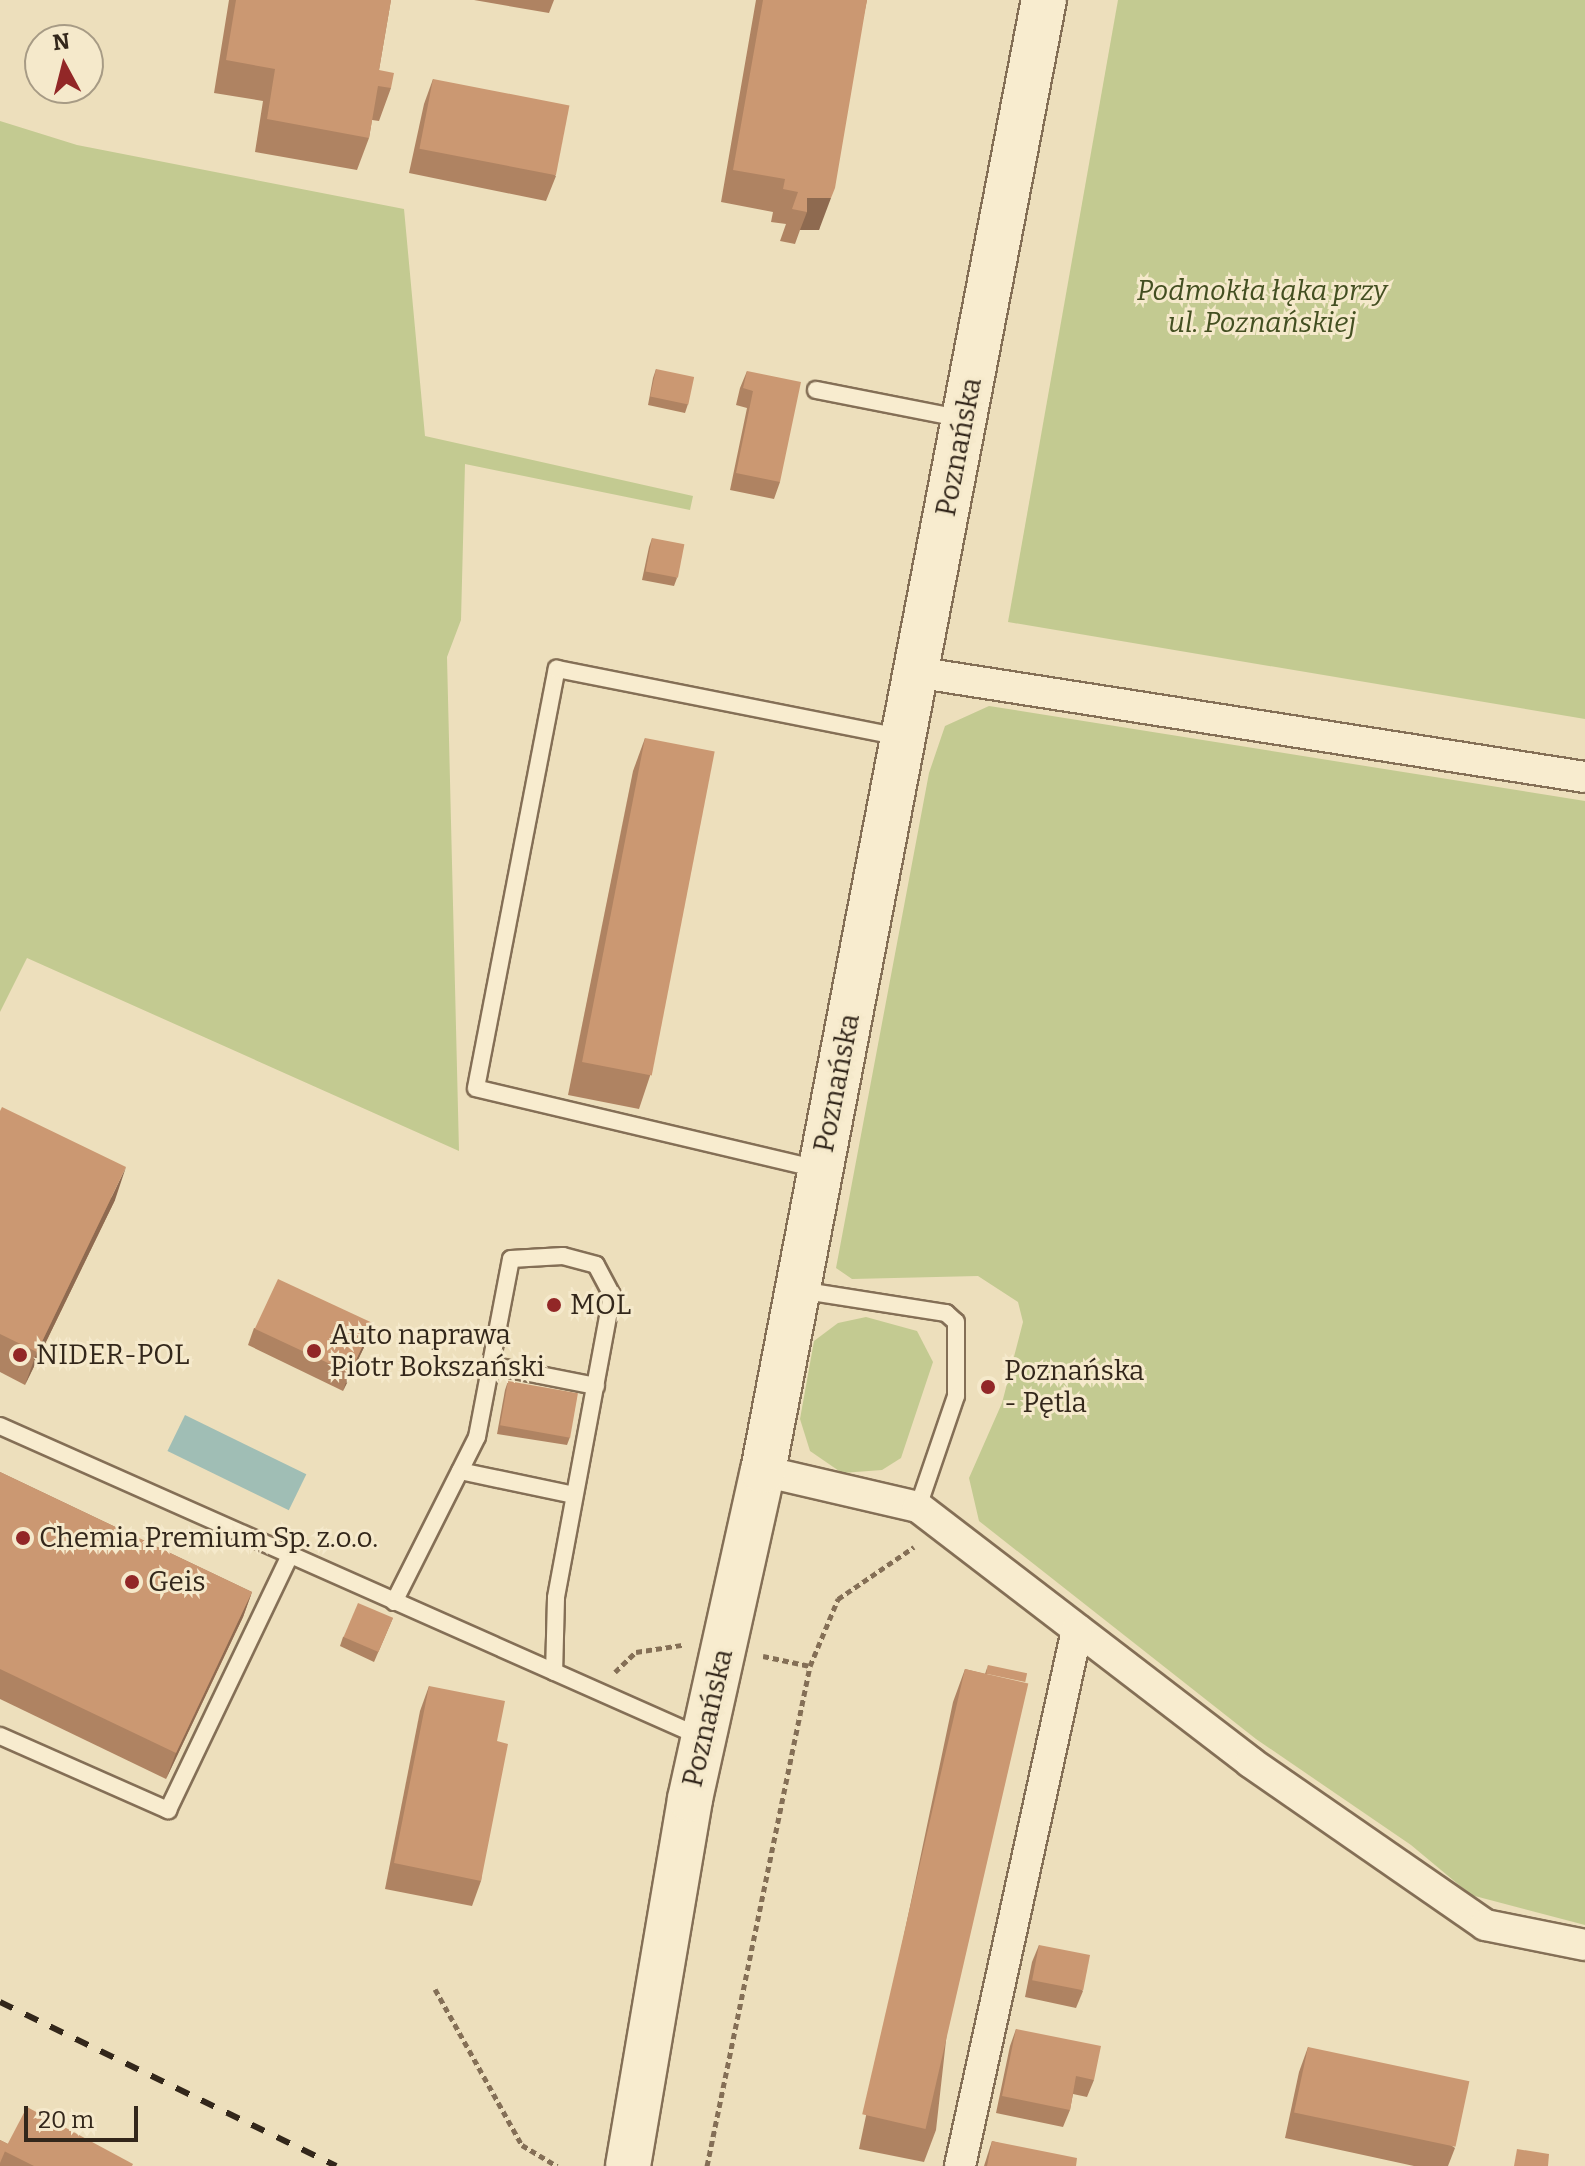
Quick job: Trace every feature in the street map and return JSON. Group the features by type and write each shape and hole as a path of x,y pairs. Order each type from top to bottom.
{"main road":[{"name":"Poznańska","path":"628,2166 702,1738 763,1471 1044,0"}],"street":[{"path":"915,672 1585,777"},
{"path":"763,1471 918,1507 1077,1630 1485,1925 1585,1945"},
{"path":"960,2166 1077,1630"}],"lane":[{"path":"816,390 964,419"},
{"path":"820,1170 476,1088 557,669 903,738"},
{"path":"394,1602 477,1437 511,1259 563,1256 596,1265 610,1281 596,1386 556,1598 554,1672"},
{"path":"798,1290 946,1313 956,1322 956,1396 918,1507"},
{"path":"489,1365 596,1386"},
{"path":"0,1426 702,1738"},
{"path":"460,1471 574,1495"},
{"path":"0,1736 168,1810 290,1555"}],"path":[{"path":"707,2166 810,1666 838,1599 945,1527"},
{"path":"604,1695 620,1660 636,1652 724,1648 810,1666"},
{"path":"435,1989 522,2145 557,2166"}],"green space":[{"name":"Podmokła łąka przy ul. Poznańskiej","path":"1118,0 1585,0 1585,719 1008,622"},
{"path":"0,121 77,145 404,209 425,436 693,496 690,510 465,464 461,620 447,657 459,1151 27,958 0,1012"},
{"path":"989,706 1585,801 1585,1925 1471,1895 1411,1845 1256,1739 979,1521 969,1478 1002,1403 1023,1322 1018,1302 978,1276 852,1279 836,1268 929,773 945,726"},
{"path":"866,1317 917,1331 933,1362 901,1458 882,1470 842,1473 810,1451 800,1419 814,1341 838,1323"}],"water":[{"path":"185,1415 306,1474 289,1510 167,1451"}],"building":[{"path":"236,0 391,0 379,70 394,73 391,88 378,86 369,138 267,119 275,69 226,60"},
{"path":"763,0 867,0 835,188 831,198 807,198 807,212 792,209 798,192 783,189 785,179 733,170"},
{"path":"433,79 569,106 556,175 419,149"},
{"path":"656,369 694,377 688,404 650,396"},
{"path":"747,371 801,382 780,482 736,473 753,391 743,388"},
{"path":"652,538 684,544 678,578 646,571"},
{"path":"645,738 715,752 652,1075 582,1062"},
{"path":"2,1107 126,1167 37,1352 0,1334"},
{"path":"278,1279 373,1323 350,1373 255,1329"},
{"path":"508,1381 578,1393 570,1438 500,1425"},
{"path":"0,1472 252,1592 176,1753 0,1669"},
{"path":"358,1603 393,1618 379,1652 344,1637"},
{"path":"988,1665 1027,1673 1025,1682 986,1674"},
{"path":"965,1669 1028,1684 926,2129 862,2114"},
{"path":"429,1686 505,1701 497,1741 508,1744 481,1881 394,1863"},
{"path":"1039,1945 1090,1955 1083,1990 1032,1980"},
{"path":"1016,2029 1101,2046 1094,2080 1076,2076 1070,2110 1002,2096"},
{"path":"1308,2047 1469,2081 1455,2147 1294,2113"},
{"path":"27,2107 132,2166 34,2166 4,2151"},
{"path":"0,2140 8,2144 0,2163"},
{"path":"992,2141 1077,2158 1076,2166 987,2166"},
{"path":"1517,2149 1549,2154 1548,2166 1514,2166"}],"railway":[{"path":"0,2002 336,2166"}],"place":[{"name":"MOL","path":"554,1305"},
{"name":"Auto naprawa Piotr Bokszański","path":"314,1351"},
{"name":"NIDER-POL","path":"20,1355"},
{"name":"Poznańska - Pętla","path":"988,1387"},
{"name":"Chemia Premium Sp. z.o.o.","path":"23,1538"},
{"name":"Geis","path":"132,1582"}]}
